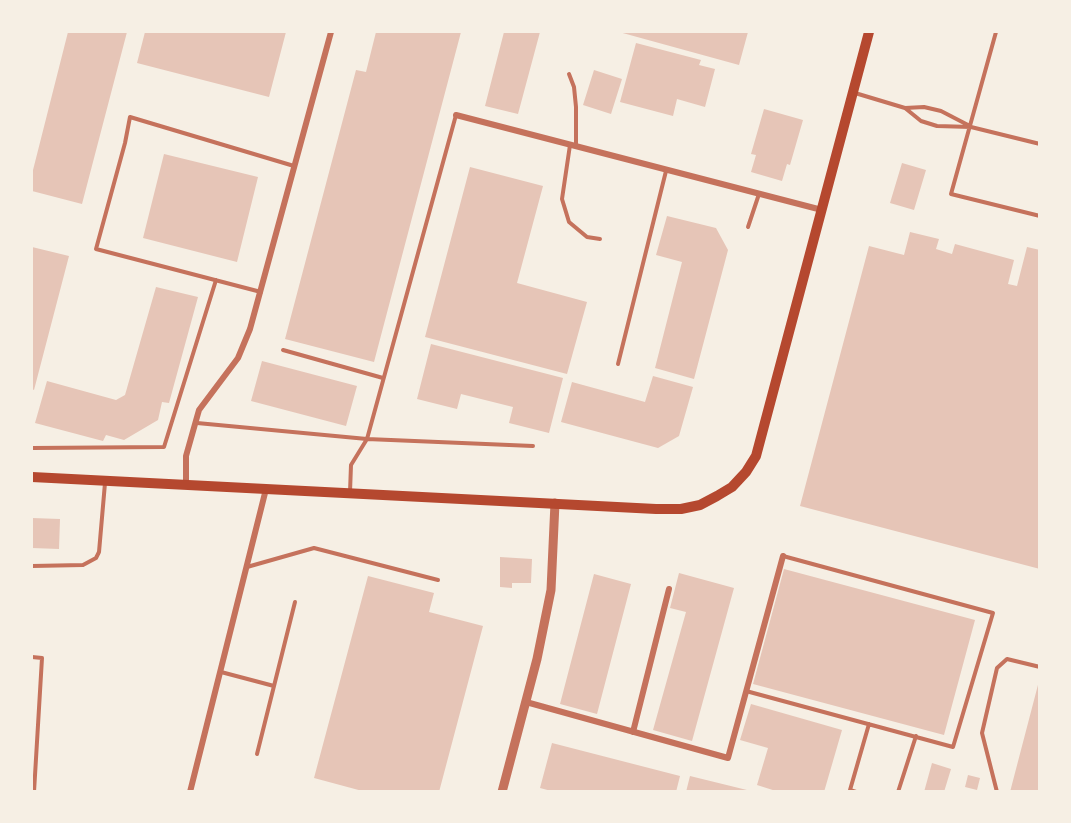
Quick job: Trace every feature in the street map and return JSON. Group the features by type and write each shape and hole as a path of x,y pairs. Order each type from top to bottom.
{"main road":[{"path":"32,477 681,508 700,505 717,496 732,487 746,472 756,456 869,32"}],"street":[{"path":"186,485 186,456 199,411 238,358 262,292 331,32"},
{"path":"456,115 822,210"},
{"path":"190,792 266,489"},
{"path":"502,792 537,659 551,590 555,503"},
{"path":"526,702 728,758 783,556"},
{"path":"633,732 669,589"}],"lane":[{"path":"996,32 951,194 1040,216"},
{"path":"569,74 574,87 576,106 573,146 562,199 569,222 587,237 600,239"},
{"path":"852,92 905,108 924,107 941,111 971,127"},
{"path":"905,108 921,121 936,126 971,127 1040,144"},
{"path":"350,492 351,465 367,439 456,115"},
{"path":"262,292 96,249 130,117 294,166"},
{"path":"618,364 666,171"},
{"path":"748,227 759,193"},
{"path":"32,448 164,447 216,280"},
{"path":"283,350 384,378"},
{"path":"197,423 367,439 533,446"},
{"path":"32,566 83,565 96,558 99,552 105,481"},
{"path":"246,567 314,548 438,580"},
{"path":"746,691 953,747 993,613 783,556"},
{"path":"257,754 295,602"},
{"path":"32,657 42,658 33,792"},
{"path":"998,792 982,733 997,668 1007,659 1040,668"},
{"path":"220,672 274,686"},
{"path":"856,792 850,790 869,724"},
{"path":"898,792 916,736"}],"building":[{"path":"68,32 127,32 82,204 32,191 32,174"},
{"path":"145,32 286,32 269,97 137,63"},
{"path":"376,32 461,32 374,362 285,339 356,70 366,72"},
{"path":"504,32 540,32 518,114 485,106"},
{"path":"619,32 748,32 739,65"},
{"path":"636,43 701,60 699,65 715,69 705,107 677,99 673,116 620,102"},
{"path":"594,70 622,79 611,114 583,105"},
{"path":"764,109 803,120 790,165 787,164 782,181 751,172 756,155 751,154"},
{"path":"164,154 258,177 237,262 143,238"},
{"path":"902,163 926,170 914,210 890,203"},
{"path":"470,167 543,186 517,283 587,302 567,374 425,337"},
{"path":"667,216 716,228 728,250 694,379 655,368 682,262 656,255"},
{"path":"910,232 939,239 936,249 952,254 955,244 1014,260 1008,284 1017,286 1027,247 1040,250 1040,569 800,506 869,246 904,255"},
{"path":"32,247 69,256 34,390 32,389"},
{"path":"156,287 198,297 169,403 162,402 158,420 124,440 106,435 103,441 35,423 47,381 116,400 125,395"},
{"path":"431,344 563,378 549,433 509,423 513,407 461,394 457,409 417,399"},
{"path":"262,361 357,386 346,426 251,401"},
{"path":"653,376 693,387 679,436 658,448 561,422 572,382 645,402"},
{"path":"32,518 60,519 59,549 32,548"},
{"path":"500,557 532,559 531,583 512,583 512,588 500,587"},
{"path":"784,569 975,620 944,735 753,684"},
{"path":"679,573 734,588 692,741 653,730 686,612 670,608"},
{"path":"594,574 631,584 597,714 560,704"},
{"path":"368,576 434,593 429,612 483,626 439,792 366,792 314,778"},
{"path":"1039,681 1040,792 1010,792"},
{"path":"751,704 842,730 824,792 779,792 757,785 768,748 740,740"},
{"path":"552,743 680,776 676,792 555,792 540,788"},
{"path":"932,763 951,769 944,792 924,792"},
{"path":"968,775 980,778 977,790 965,787"},
{"path":"690,776 751,791 686,792"}]}
